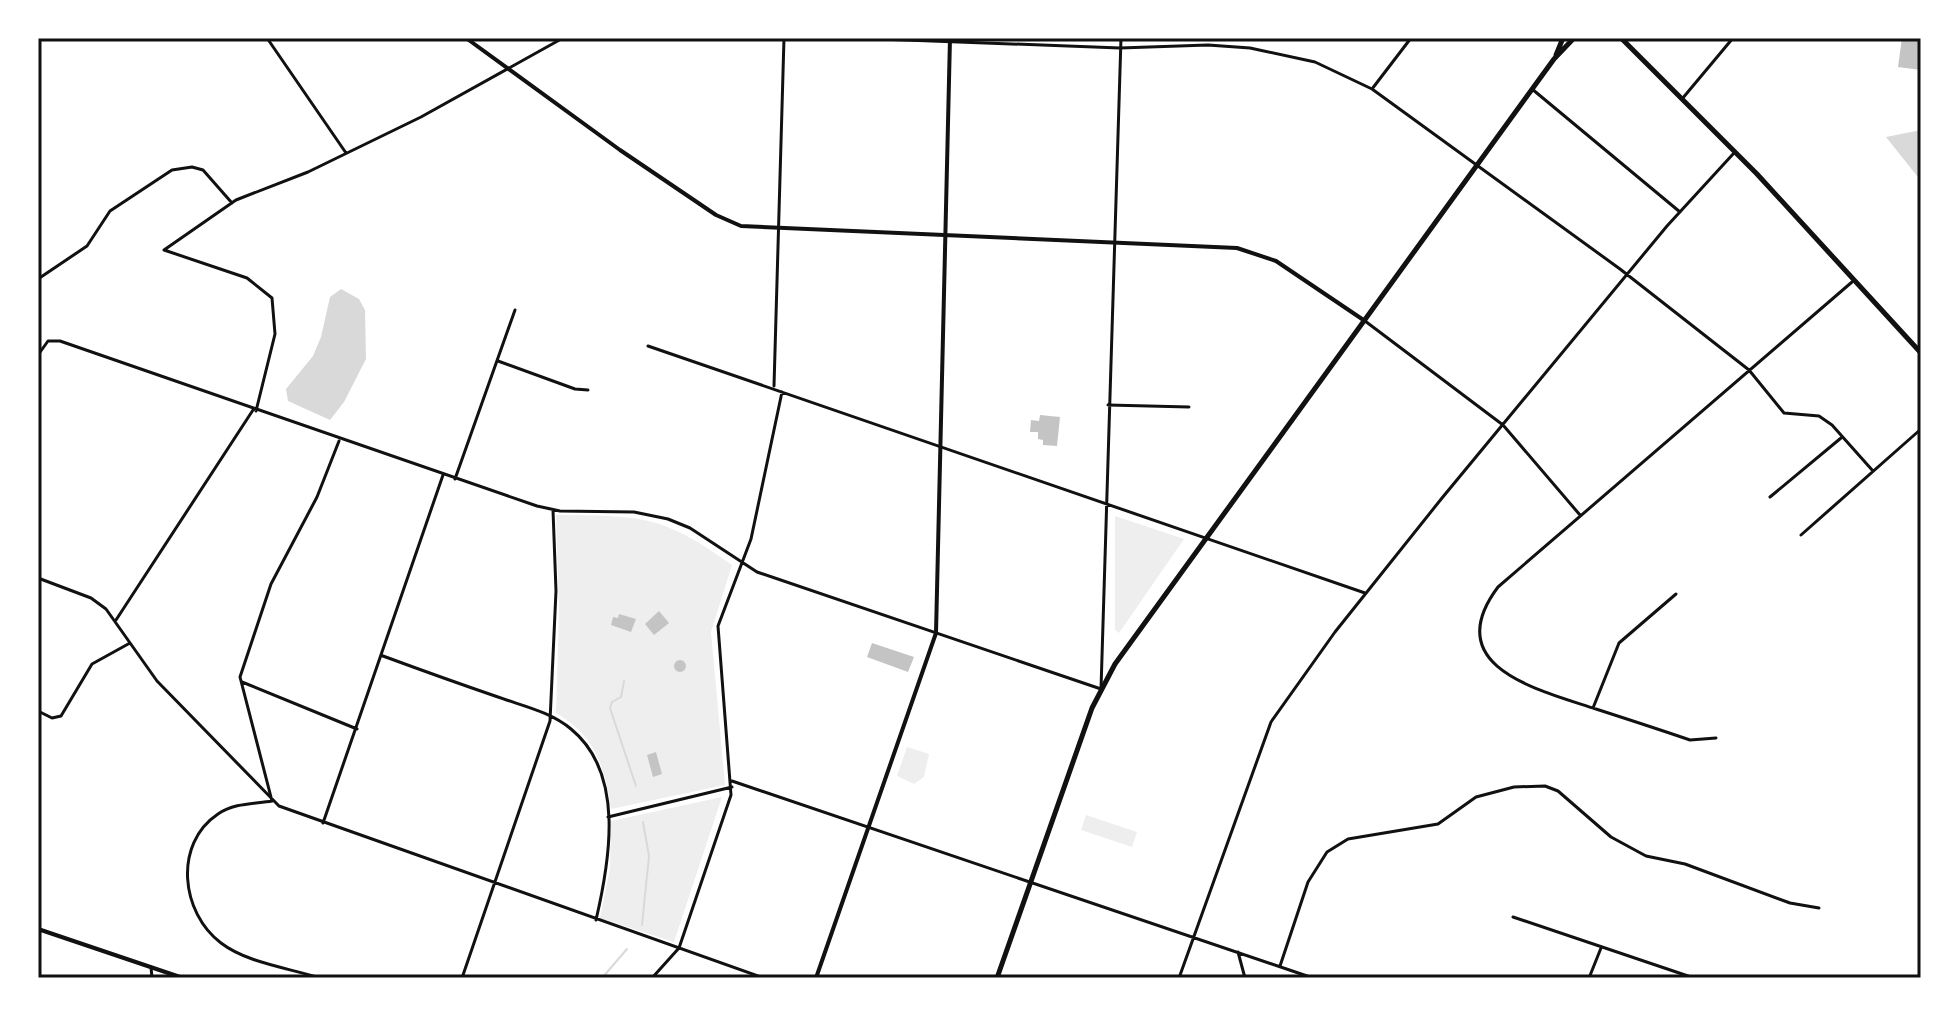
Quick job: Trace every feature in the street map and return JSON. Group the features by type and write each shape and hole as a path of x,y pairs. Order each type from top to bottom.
{"main road":[{"path":"1554,59 1563,38"},
{"path":"997,978 1101,689 1126,648 1554,59 1574,38"},
{"path":"1621,38 1628,40 1921,353"}],"street":[{"path":"267,38 346,153"},
{"path":"466,38 716,215 741,226 1237,248 1257,252 1365,321 1503,425 1580,515"},
{"path":"116,620 254,411 275,334 272,298 247,278 164,250 232,203 421,117 563,38"},
{"path":"774,388 784,38"},
{"path":"852,38 1120,48 1208,45 1284,53 1315,62 1372,89 1627,275 1749,370 1784,413 1819,416 1873,471"},
{"path":"38,355 48,341 60,341 254,411 553,510 657,515 690,528 740,563 1101,689 1121,38"},
{"path":"1372,89 1411,38"},
{"path":"1682,99 1733,38"},
{"path":"816,978 936,633 950,40"},
{"path":"1532,89 1680,212"},
{"path":"1179,978 1271,722 1365,593 1627,275 1734,153"},
{"path":"38,279 87,246 110,211 172,170 192,167 203,170 232,203"},
{"path":"1716,738 1696,741 1515,681 1490,659 1482,639 1483,615 1489,599 1507,579 1855,279"},
{"path":"455,479 515,310"},
{"path":"648,346 1208,536 1365,593"},
{"path":"498,361 575,389 588,390"},
{"path":"652,978 679,948 732,787 717,636 720,617 751,539 782,391"},
{"path":"1108,405 1189,407"},
{"path":"1801,535 1921,429"},
{"path":"1770,497 1842,438"},
{"path":"272,801 241,680 271,584 317,497 339,440"},
{"path":"323,825 443,475"},
{"path":"462,978 551,716 556,591 553,510"},
{"path":"38,578 91,598 116,620 182,710 272,801 323,825 764,978"},
{"path":"1593,708 1610,658 1619,643 1676,594"},
{"path":"38,711 52,718 61,716 92,664 130,643"},
{"path":"383,656 551,716 576,733 595,757 604,785 608,817 607,864 596,920"},
{"path":"241,680 357,729"},
{"path":"732,781 1313,978"},
{"path":"1280,966 1308,882 1327,852 1348,839 1438,824 1476,797 1514,787 1545,786 1558,791 1611,837 1646,856 1685,864 1790,903 1819,908"},
{"path":"608,817 732,787"},
{"path":"272,801 228,808 203,828 188,862 191,901 210,933 230,949 320,978"},
{"path":"1513,917 1694,978"},
{"path":"38,929 183,978"},
{"path":"1589,978 1601,947"},
{"path":"1238,952 1245,978"},
{"path":"151,967 152,978"}],"shaded area":[{"path":"1921,130 1921,181 1886,137"},
{"path":"341,289 359,299 365,310 366,359 344,402 330,420 288,401 286,389 313,356 321,337 330,297"},
{"path":"556,515 609,516 649,521 686,536 732,565 711,632 725,785 611,809 596,754 580,731 556,713 559,613"},
{"path":"1115,516 1184,539 1119,633 1115,630"},
{"path":"907,747 929,754 924,777 914,784 897,776"},
{"path":"722,797 674,942 600,918 610,869 611,821"},
{"path":"1086,815 1137,832 1132,847 1081,830"}],"building":[{"path":"1902,38 1921,38 1921,70 1898,67"},
{"path":"1040,415 1060,417 1057,446 1043,445 1043,440 1038,439 1038,432 1030,432 1031,420 1039,421"},
{"path":"659,611 669,623 654,635 645,624"},
{"path":"619,614 636,619 631,632 611,625 613,617 618,618"},
{"path":"872,643 914,657 908,672 867,657"},
{"path":"680,660 686,666 680,672 674,666"},
{"path":"656,752 662,774 653,777 647,755"}],"waterway":[{"path":"624,681 621,697 612,702 610,708 636,786"},
{"path":"642,925 649,856 643,822"},
{"path":"602,978 627,949"}]}
